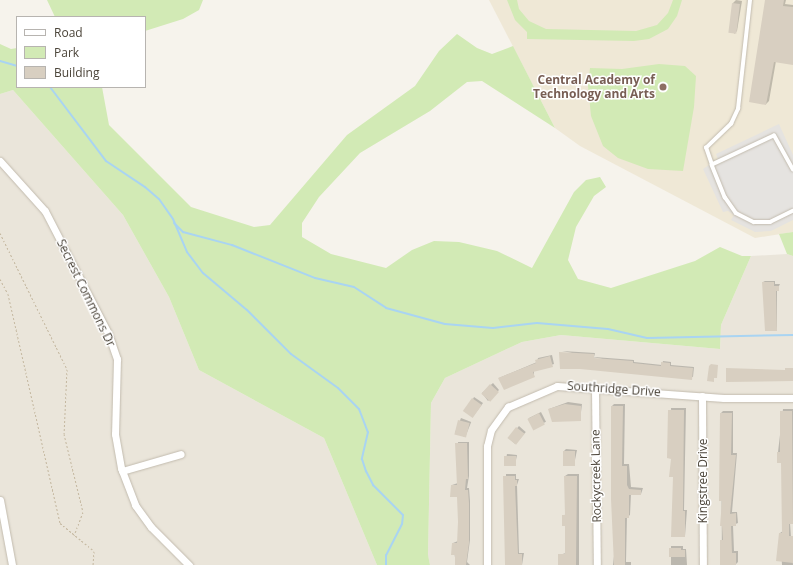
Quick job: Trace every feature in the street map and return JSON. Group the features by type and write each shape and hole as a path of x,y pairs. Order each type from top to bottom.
{"street":[{"name":"Secrest Commons Dr","path":"0,161 45,210 108,333 117,359 114,434 122,471 136,504 151,527 189,565"},
{"name":"Southridge Drive","path":"487,565 487,446 491,430 508,407 557,386 702,396 793,398"},
{"name":"Rockycreek Lane","path":"595,388 596,565"},
{"name":"Kingstree Drive","path":"702,396 703,565"},
{"path":"122,471 182,454"},
{"path":"0,500 12,565"}],"lane":[{"path":"750,0 738,109 731,124 706,148 725,197 736,213 754,222 770,222 793,211"},
{"path":"712,165 774,136 792,172"}],"path":[{"path":"0,233 67,369 64,434 83,512 74,535"},
{"path":"0,279 8,294 60,523 94,551 93,565"}],"shaded area":[{"name":"Central Academy of Technology and Arts","path":"489,0 793,0 793,232 755,238 580,146 555,128"},
{"path":"13,90 123,215 169,297 199,370 324,438 377,565 0,565 0,94"},
{"path":"779,124 793,155 793,220 771,231 755,232 731,220 734,215 728,211 723,212 703,169 718,159 716,154"},
{"path":"787,254 793,256 793,565 430,565 428,556 431,403 445,378 522,342 561,335 720,349 721,325 751,256"}],"green space":[{"path":"47,0 203,0 199,10 183,19 146,31 146,16 55,16"},
{"path":"507,0 517,0 519,9 529,21 546,29 636,31 657,25 668,13 673,0 682,0 677,16 668,29 649,39 634,41 527,39 527,32 515,20"},
{"path":"457,34 477,48 492,54 513,46 555,128 482,81 467,82 430,111 360,153 319,197 302,223 302,237 331,254 386,268 412,250 434,241 459,242 497,251 532,268 574,192 586,180 600,177 606,187 594,196 576,227 568,260 578,279 611,288 695,261 720,247 742,256 751,256 721,325 720,349 561,335 522,342 445,378 431,403 428,555 430,565 377,565 324,438 199,370 169,297 123,215 13,90 0,94 0,44 11,49 16,48 16,88 102,88 109,125 191,207 254,227 270,225 347,135 415,86 439,51"},
{"path":"659,64 685,66 696,76 694,107 683,171 648,169 618,158 603,146 591,116 588,86 590,68 622,69"},
{"path":"793,232 793,256 787,254 779,234"}],"building":[{"path":"765,0 784,0 783,6 793,7 793,65 774,62 766,105 749,102"},
{"path":"732,3 740,4 736,34 728,33"},
{"path":"762,282 774,282 774,286 779,286 779,291 776,291 777,331 765,331"},
{"path":"559,352 594,354 594,358 633,361 633,363 661,366 661,362 670,363 670,366 693,368 692,380 580,369 560,369"},
{"path":"550,356 553,367 533,372 535,377 504,390 498,378 536,363 535,360"},
{"path":"711,364 718,365 717,378 714,378 714,382 707,381 709,366"},
{"path":"726,368 785,370 785,368 793,368 793,381 726,382"},
{"path":"490,384 499,392 490,402 481,394"},
{"path":"472,398 482,405 473,418 463,411"},
{"path":"565,404 581,406 581,421 552,422 548,409"},
{"path":"611,406 623,406 622,466 627,466 627,485 629,489 641,490 641,495 629,495 629,518 625,518 625,565 614,565 611,499"},
{"path":"668,410 684,410 683,511 685,511 685,537 671,537 673,477 669,477 671,459 667,458"},
{"path":"780,411 792,411 793,524 789,524 789,536 793,536 793,563 776,561 779,533 782,533 781,463 777,463 777,452 780,452"},
{"path":"539,413 545,425 533,430 527,419"},
{"path":"720,413 732,413 731,455 736,455 730,514 736,513 736,526 731,526 732,553 736,553 736,565 720,565 720,540 723,540 722,526 720,526 722,501 719,501"},
{"path":"458,420 470,423 466,437 454,435"},
{"path":"516,427 525,434 516,445 507,438"},
{"path":"455,443 467,443 468,479 466,479 465,490 468,490 469,503 469,543 466,565 455,565 455,555 451,555 452,543 457,543 458,522 457,497 450,497 451,485 457,485"},
{"path":"563,451 575,451 575,466 563,466"},
{"path":"504,456 516,456 516,466 504,466"},
{"path":"503,476 515,476 515,480 517,480 517,486 515,486 518,554 522,554 522,565 505,565"},
{"path":"564,476 577,476 576,565 558,565 558,554 565,554 565,526 562,526 562,515 565,515"},
{"path":"669,548 681,548 681,550 685,550 685,557 669,557"}],"waterway":[{"path":"0,61 16,66"},
{"path":"51,88 106,161 145,187 159,199 173,219 187,252 203,273 247,310 291,354 338,388 359,409 368,432 362,459 366,471 373,485 403,515 402,524 386,555 386,565"},
{"path":"174,223 183,232 232,245 315,278 354,287 386,308 445,324 493,328 537,323 608,329 647,338 793,335"}],"place":[{"name":"Central Academy of Technology and Arts","path":"663,87"}]}
